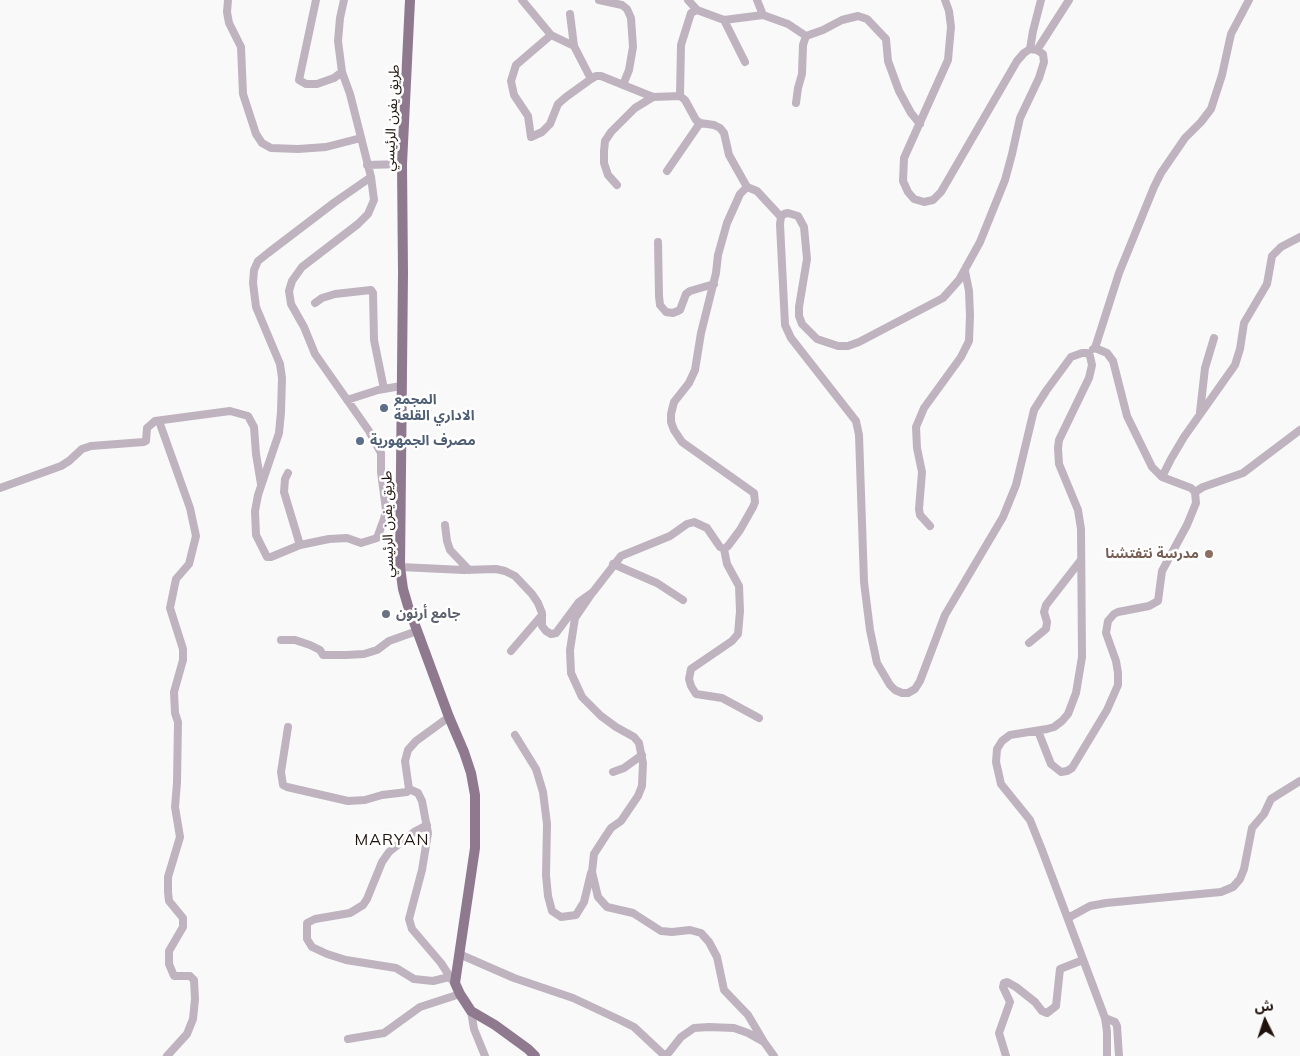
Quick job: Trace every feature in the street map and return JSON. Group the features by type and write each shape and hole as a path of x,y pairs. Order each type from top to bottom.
{"main road":[{"name":"طريق يفرن الرئيسي","path":"410,0 402,164 403,273 400,567 403,589 449,717 464,752 471,773 475,795 475,848 459,954 452,980"},
{"path":"452,980 471,1011 495,1025 535,1056"}],"street":[{"path":"228,0 227,12 229,22 241,47 243,94 256,134 262,143 271,148 326,147 361,138"},
{"path":"316,0 298,80 306,84 317,84 334,78 342,72"},
{"path":"344,0 338,40 342,72 350,94 371,177 374,200 368,214 302,267 292,280 289,291 291,304 304,326 315,354 369,430 381,453 381,472 386,510 377,538 361,543 347,538 329,539 300,545 267,557 256,535 256,511 258,495 279,433 282,412 282,378 280,364 256,307 253,283 254,270 258,261 268,253 371,177"},
{"path":"522,0 551,34 574,46"},
{"path":"599,0 622,5 627,9 631,18 633,47 629,70 623,85"},
{"path":"688,0 697,10 724,20 762,15 788,24 806,36"},
{"path":"757,0 762,15"},
{"path":"945,0 950,11 951,27 948,60 904,158 903,176 908,192 914,199 924,202 933,200 941,192 1017,61 1024,53 1034,50 1069,0"},
{"path":"1034,50 1033,31 1041,0"},
{"path":"551,34 516,65 511,81 514,95 528,116 531,137 542,132 550,124 558,104 596,76 601,76 653,97 680,96 685,100 692,114 700,123 714,125 724,133 729,155 746,187 758,190 782,217 784,317 787,332 852,414 858,427 866,603 873,649 877,663 895,690 908,693 915,689 920,681 946,615 1003,517 1016,485 1034,410 1071,357 1082,352 1088,353 1095,348 1119,273 1154,188 1161,173 1184,138 1201,122 1211,109 1222,76 1231,34 1249,0"},
{"path":"680,96 681,45 688,19 691,13 697,10"},
{"path":"570,14 574,46 591,79"},
{"path":"806,36 849,17 858,16 867,19 886,39 888,61 899,91 911,113 920,124"},
{"path":"724,20 745,62"},
{"path":"796,103 802,74 803,46 806,36"},
{"path":"782,217 788,213 793,214 800,218 804,227 807,260 799,316 802,324 817,339 828,344 848,346 928,307 942,298 950,291 965,271 980,242 1005,180 1020,118 1039,78 1044,62 1043,54 1034,50"},
{"path":"617,185 608,174 604,163 605,141 611,132 635,108 653,97"},
{"path":"667,171 700,123"},
{"path":"367,165 402,164"},
{"path":"724,549 740,530 753,507 755,502 754,493 682,442 671,422 671,414 674,402 689,383 695,370 701,333 714,284 718,254 737,198 746,187"},
{"path":"1162,477 1199,414 1235,365 1240,349 1244,323 1267,284 1272,256 1281,247 1300,237"},
{"path":"658,242 660,305 666,312 673,313 680,310 686,294 690,291 714,284"},
{"path":"930,526 920,515 919,509 922,472 917,448 916,427 924,408 961,356 969,341 970,307 965,271"},
{"path":"315,303 335,294 370,290 373,293 374,340 384,389"},
{"path":"1199,414 1205,368 1214,338"},
{"path":"1038,731 1051,764 1061,772 1072,768 1107,710 1118,686 1116,662 1106,634 1108,621 1118,612 1149,606 1158,600 1162,571 1192,515 1196,503 1195,492 1191,488 1162,477 1152,467 1127,416 1111,357 1107,353 1095,348"},
{"path":"1088,353 1092,360 1089,378 1059,440 1058,448 1059,464 1079,518 1082,560 1082,658 1076,693 1068,714 1054,726 1010,736 1002,741 997,749 996,762 1001,784 1030,820 1068,918 1104,1018 1107,1032 1107,1056"},
{"path":"347,400 384,389 402,386"},
{"path":"0,488 60,466 82,449 91,446 144,442 146,441 149,425 152,422 230,411 248,416 254,426 256,454 262,486"},
{"path":"159,421 190,508 196,536 189,564 176,579 170,608 183,649 183,660 174,692 175,713 178,722 175,807 180,837 168,877 169,901 183,918 183,927 169,951 169,964 174,976 190,976 194,980 195,999 193,1019 187,1034 167,1056"},
{"path":"1195,492 1203,487 1243,473 1300,430"},
{"path":"288,473 285,479 284,492 300,545"},
{"path":"386,510 400,506"},
{"path":"759,718 722,698 696,694 689,679 691,669 732,641 738,634 740,611 739,586 727,564 724,549 720,547 707,528 694,522 687,524 670,536 621,556 575,618 570,650 571,673 582,697 601,716 634,737 639,743 642,754 643,773 638,796 621,821 611,828 598,846 592,863 592,872 598,897 607,908 633,913 661,931 690,930 701,933 709,942 717,957 724,990 748,1015 774,1056"},
{"path":"445,525 450,550 469,570"},
{"path":"1029,643 1046,629 1047,622 1044,612 1046,605 1082,560"},
{"path":"614,564 658,583 683,600"},
{"path":"400,567 469,570 496,569 505,571 515,576 538,603 542,615 542,626 551,634 556,633 579,602 593,592"},
{"path":"512,651 542,615"},
{"path":"281,640 295,640 310,645 320,650 323,655 364,654 377,650 388,641 417,631"},
{"path":"408,789 405,761 408,750 449,717"},
{"path":"288,727 281,772 283,784 287,788 348,801 365,800 382,795 407,792 408,789"},
{"path":"515,735 536,769 543,792 547,824 546,874 548,896 552,911 561,917 576,915 584,902 592,872"},
{"path":"613,772 624,768 642,754"},
{"path":"1068,918 1090,906 1106,902 1213,893 1233,887 1240,879 1244,869 1252,828 1264,814 1271,799 1300,781"},
{"path":"408,789 418,793 422,801 427,825 428,833 422,870 409,919 412,929 441,963 452,980 414,979 396,968 346,960 312,947 307,939 307,923 315,919 350,913 362,905 367,899 382,862 389,852 414,832 427,825"},
{"path":"459,954 514,978 573,998 634,1027 666,1056 681,1037 694,1028 734,1028 764,1042"},
{"path":"1006,1056 999,1033 1010,1002 1004,983 1007,982 1029,996 1042,1011 1047,1013 1056,1006 1060,969 1083,960"},
{"path":"348,1039 384,1033 420,1006 460,994"},
{"path":"471,1011 474,1029 486,1056"},
{"path":"1104,1018 1115,1022 1118,1026 1119,1056"}],"place":[{"name":"المجمع الاداري القلعة","path":"384,408"},
{"name":"مصرف الجمهورية","path":"360,441"},
{"name":"مدرسة نتفتشنا","path":"1209,554"},
{"name":"جامع أرنون","path":"386,614"}],"district":[{"name":"MARYAN","path":"392,840"}]}
